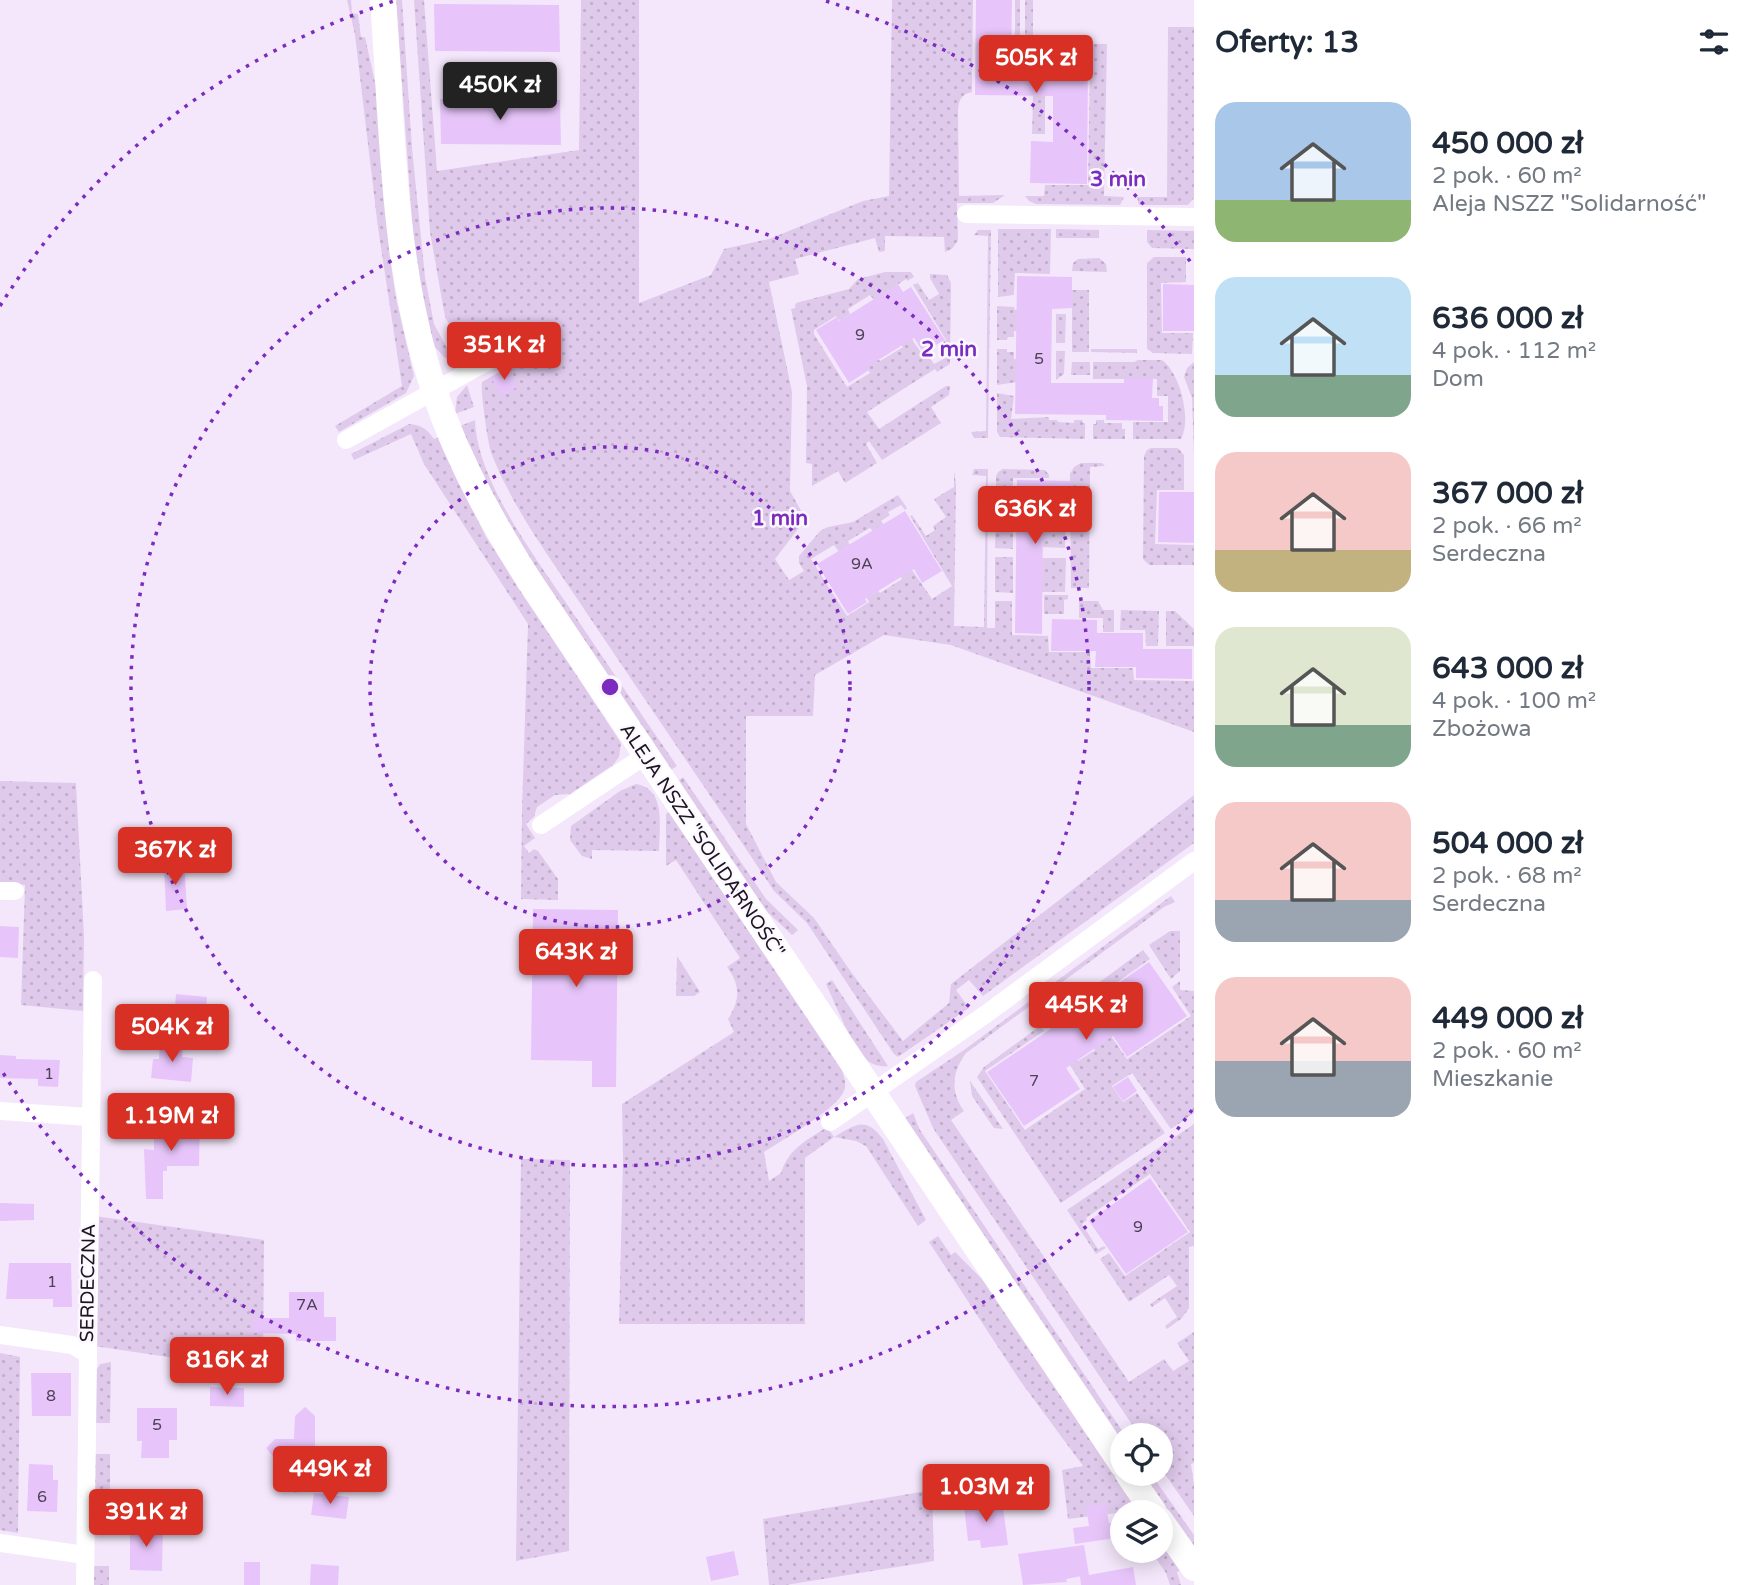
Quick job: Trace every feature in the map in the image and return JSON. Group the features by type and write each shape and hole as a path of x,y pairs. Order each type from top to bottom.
{"street":[{"name":"ALEJA NSZZ \"SOLIDARNOŚĆ\"","path":"383,0 403,261 415,324 434,391 464,466 488,514 530,582 1110,1446"},
{"path":"966,215 1194,216"},
{"path":"346,440 517,345"},
{"path":"541,825 646,755"},
{"path":"830,1122 986,1014 1194,861"},
{"name":"SERDECZNA","path":"85,1585 89,1117 93,980"},
{"path":"0,1111 89,1117"},
{"path":"0,1335 72,1345 86,1353"},
{"path":"1173,1538 1194,1568"},
{"path":"0,1543 85,1555"}],"shaded area":[{"path":"347,0 351,0 352,13 358,14 361,37 365,37 376,87 389,251 396,298 414,376 406,393 339,432 335,426 402,386 378,228 355,35"},
{"path":"396,0 402,0 412,148 425,277 434,324 454,361 444,357 433,345 419,281 413,235"},
{"path":"414,0 424,0 437,171 579,150 581,0 639,0 639,303 711,275 724,249 769,239 863,201 889,196 892,0 973,0 972,92 962,98 958,110 959,196 1005,195 993,203 957,203 958,240 952,249 945,252 944,237 885,236 885,251 879,252 875,238 795,259 799,274 769,282 792,392 790,491 804,516 801,525 775,559 789,580 804,571 799,563 799,556 820,531 853,522 898,495 907,508 905,510 901,505 888,512 890,515 881,521 884,525 874,532 870,528 848,541 850,546 840,553 834,545 811,559 847,616 869,602 865,595 876,588 880,593 902,579 899,573 910,567 932,599 952,586 910,516 912,515 926,536 935,530 933,526 946,517 934,499 954,487 954,469 956,486 954,626 984,627 986,476 972,475 974,469 988,469 987,628 995,628 995,601 1012,601 1012,635 1048,636 1049,652 1090,652 1091,668 1133,668 1134,680 1194,681 1194,732 951,645 884,635 815,675 813,716 746,716 746,824 776,882 814,918 903,1041 949,1003 951,984 1194,795 1194,843 983,996 969,980 956,990 969,1008 898,1057 807,923 774,891 537,539 501,477 488,441 482,382 525,357 510,331 470,353 464,352 445,317 430,232"},
{"path":"1015,0 1020,0 1020,48 1024,61 1015,61"},
{"path":"1025,0 1033,0 1033,43 1107,44 1104,196 1124,197 1120,205 1036,204 1025,196 1044,196 1045,185 1088,185 1090,62 1029,61 1025,47"},
{"path":"1168,27 1194,27 1194,198 1188,205 1139,205 1137,197 1167,197"},
{"path":"1033,96 1045,96 1045,134 1032,134"},
{"path":"998,229 1051,229 1050,274 1015,273 1014,295 998,297"},
{"path":"1056,229 1099,230 1099,238 1056,238"},
{"path":"978,230 991,230 988,438 974,438 971,432 986,431 988,236 974,235"},
{"path":"1147,230 1194,231 1194,249 1152,248 1147,242"},
{"path":"1154,257 1186,257 1186,282 1161,283 1162,333 1193,333 1192,354 1153,353 1147,349 1147,263"},
{"path":"1099,258 1106,264 1107,272 1072,271 1073,263 1078,259"},
{"path":"885,272 911,272 914,277 907,281 906,279 874,300 870,295 848,309 850,314 840,321 836,316 814,330 814,334 847,387 870,373 866,366 903,347 901,344 911,338 922,354 926,352 934,364 949,356 942,343 946,340 913,285 918,283 929,300 939,294 930,274 947,275 951,283 950,364 937,372 935,369 867,412 879,429 950,386 949,395 931,407 941,423 882,460 869,441 866,444 877,463 845,483 838,471 812,486 812,464 806,463 807,386 791,309 795,308 796,303 849,289 858,279"},
{"path":"1072,290 1089,290 1089,352 1072,352"},
{"path":"997,306 1014,307 1017,310 1017,331 1014,331 1014,337 1008,337 1007,340 997,340"},
{"path":"1056,314 1066,314 1065,343 1056,343"},
{"path":"997,349 1014,352 1014,359 1017,359 1017,382 997,385"},
{"path":"1091,349 1137,349 1137,353 1091,352"},
{"path":"1056,351 1065,351 1064,374 1056,380"},
{"path":"1162,360 1174,375 1185,409 1181,439 1133,439 1133,422 1168,422 1168,396 1157,396 1157,379 1093,379 1093,362"},
{"path":"1072,362 1090,362 1090,375 1071,375"},
{"path":"1194,362 1194,455 1192,398 1184,377 1187,368"},
{"path":"467,385 474,407 455,414 457,397"},
{"path":"997,393 1014,396 1011,419 1049,417 1049,420 1074,423 1074,420 1082,420 1085,423 1085,439 1000,437 997,432"},
{"path":"475,420 487,471 514,524 677,766 671,770 508,526 460,426"},
{"path":"1096,420 1122,423 1125,439 1093,439 1093,424 1096,424"},
{"path":"409,424 423,428 434,439 438,438 486,537 621,743 619,757 613,765 570,794 555,795 537,807 534,817 526,824 535,838 524,846 529,853 534,849 538,851 558,879 558,900 521,899 528,624 424,464 411,434 354,460 351,454"},
{"path":"1151,448 1178,448 1184,455 1184,490 1157,490 1155,544 1194,545 1194,565 1149,565 1143,559 1144,456"},
{"path":"1081,463 1102,463 1105,466 1090,467 1089,588 1071,588 1070,474 1074,467"},
{"path":"1003,469 1045,470 1049,478 1013,478 1013,505 996,505 996,476"},
{"path":"996,514 1013,514 1013,549 995,548"},
{"path":"1043,520 1066,520 1065,548 1043,547"},
{"path":"995,557 1013,557 1013,593 995,592"},
{"path":"1042,558 1066,558 1065,592 1042,592"},
{"path":"1044,595 1068,595 1068,599 1064,600 1064,614 1044,614"},
{"path":"1079,601 1098,601 1103,610 1114,610 1114,632 1103,632 1103,618 1079,618"},
{"path":"1121,610 1159,611 1158,646 1146,646 1145,630 1120,630"},
{"path":"1166,611 1175,611 1194,629 1194,646 1166,646"},
{"path":"683,777 766,899 798,930 792,935 764,909 678,781"},
{"path":"0,781 76,783 84,936 83,1011 21,1005 25,885 0,883"},
{"path":"636,784 646,787 657,801 660,821 659,851 592,850 592,859 582,856 570,840 571,826 620,791"},
{"path":"669,812 842,1070 845,1086 839,1098 808,1124 764,1152 769,1181 781,1173 789,1157 805,1141 827,1127 834,1137 805,1158 805,1324 619,1324 622,1104 734,1032 728,1019 737,999 737,987 727,967 740,958 676,860 666,866 666,814"},
{"path":"1171,896 1175,902 1164,907 966,1053 954,1082 956,1096 964,1111 951,1120 1129,1382 1164,1359 1173,1371 1189,1361 1177,1343 1194,1332 1194,1463 1191,1464 1194,1516 1173,1486 1173,1423 1131,1423 933,1128 915,1086 916,1082 964,1050"},
{"path":"1170,931 1180,931 1180,971 1171,979 1149,945"},
{"path":"1143,950 1150,959 1088,1003 1127,1059 1191,1016 1172,987 1180,981 1180,990 1194,991 1194,1113 1171,1129 1132,1073 1112,1086 1123,1102 1137,1093 1165,1133 1061,1203 977,1077 984,1067 1040,1026 1044,1031 985,1071 1025,1130 1085,1089 1066,1059 1069,1056 1045,1021 1049,1019 1078,1061 1095,1050 1066,1007"},
{"path":"677,956 700,992 694,996 676,996"},
{"path":"832,980 888,1066 869,1062 861,1054 826,984"},
{"path":"970,1081 1003,1129 994,1128 972,1096"},
{"path":"913,1113 920,1130 1117,1423 1110,1424 904,1119"},
{"path":"1194,1124 1194,1246 1189,1247 1189,1308 1182,1318 1167,1329 1165,1326 1177,1317 1165,1298 1152,1307 1150,1304 1177,1286 1169,1275 1129,1302 1100,1259 1109,1253 1125,1276 1190,1232 1150,1174 1086,1218 1082,1224 1098,1249 1104,1246 1106,1248 1096,1254 1067,1210"},
{"path":"860,1125 871,1127 877,1132 926,1220 918,1226 866,1146 856,1141 834,1137"},
{"path":"521,1159 570,1160 569,1551 516,1561"},
{"path":"95,1216 264,1240 263,1371 94,1346"},
{"path":"938,1236 951,1255 955,1252 983,1280 1110,1469 1110,1486 1122,1486 1131,1500 1110,1500 1110,1514 1068,1519 1062,1470 1083,1466 1021,1382 929,1242"},
{"path":"0,1353 20,1357 18,1533 0,1530"},
{"path":"111,1362 110,1423 91,1423 93,1375 100,1364"},
{"path":"96,1454 110,1454 110,1528 96,1528 91,1521 93,1458"},
{"path":"1151,1486 1159,1486 1169,1500 1161,1500"},
{"path":"932,1490 934,1561 786,1585 769,1585 763,1519"},
{"path":"1173,1505 1194,1535 1194,1547 1173,1518"},
{"path":"1173,1560 1180,1570 1177,1572 1181,1585 1170,1585 1159,1563 1173,1563"},
{"path":"90,1566 109,1566 109,1585 90,1585"}],"building":[{"path":"976,0 1012,0 1011,63 1088,64 1087,184 1030,183 1031,141 1053,142 1053,96 975,95"},
{"path":"434,4 559,5 560,52 435,51"},
{"path":"440,99 560,100 561,145 441,144"},
{"path":"1017,276 1072,277 1072,308 1052,309 1051,383 1124,383 1124,378 1153,378 1152,398 1159,398 1159,406 1163,406 1163,421 1106,420 1106,415 1015,414"},
{"path":"898,284 903,292 911,287 945,340 923,352 914,338 867,367 869,370 849,383 816,330 837,317 839,321"},
{"path":"1163,284 1194,285 1194,331 1163,331"},
{"path":"507,369 517,387 502,396 491,378"},
{"path":"1017,480 1072,481 1072,515 1043,515 1042,634 1015,633"},
{"path":"1159,492 1194,492 1194,543 1158,542"},
{"path":"905,511 942,571 922,583 914,569 865,599 867,602 848,614 817,564"},
{"path":"1052,619 1097,620 1097,633 1143,633 1143,649 1192,649 1192,679 1136,678 1136,667 1095,667 1096,651 1051,651"},
{"path":"184,863 187,909 166,911 164,865"},
{"path":"533,909 618,910 616,1087 592,1087 592,1061 531,1060"},
{"path":"0,926 19,927 18,958 0,957"},
{"path":"1149,962 1187,1016 1127,1057 1113,1036 1066,1068 1080,1089 1024,1126 987,1072 1055,1026 1052,1022 1067,1012 1071,1016"},
{"path":"176,994 207,997 205,1022 174,1019"},
{"path":"160,1042 183,1044 182,1057 193,1058 191,1082 151,1078 153,1059 159,1059"},
{"path":"0,1055 16,1056 16,1059 60,1060 58,1087 38,1086 38,1079 0,1078"},
{"path":"1128,1077 1137,1091 1123,1101 1113,1087"},
{"path":"159,1120 200,1121 199,1166 167,1166 167,1171 163,1171 163,1199 146,1199 144,1149 154,1150"},
{"path":"1150,1178 1188,1232 1126,1274 1089,1221"},
{"path":"0,1203 34,1204 34,1220 0,1221"},
{"path":"9,1263 71,1263 72,1307 53,1307 53,1299 6,1299"},
{"path":"289,1292 324,1292 324,1317 336,1317 336,1341 296,1341 296,1334 253,1333 253,1318 289,1318"},
{"path":"31,1373 71,1373 71,1416 32,1416"},
{"path":"210,1387 244,1388 244,1407 210,1406"},
{"path":"305,1407 315,1416 315,1451 307,1451 306,1491 294,1493 287,1485 287,1459 275,1459 266,1448 275,1439 294,1439 295,1416"},
{"path":"137,1408 177,1408 177,1440 169,1440 169,1458 141,1458 142,1441 137,1441"},
{"path":"29,1464 53,1465 53,1480 58,1480 57,1512 27,1511"},
{"path":"314,1493 349,1497 346,1519 311,1515"},
{"path":"1002,1500 1008,1545 981,1548 980,1540 968,1541 964,1505"},
{"path":"1106,1504 1110,1539 1075,1544 1073,1528 1089,1526 1086,1506"},
{"path":"130,1528 163,1529 162,1571 130,1570"},
{"path":"1084,1545 1089,1575 1133,1567 1136,1585 1081,1585 1080,1576 1066,1579 1067,1582 1023,1585 1018,1554"},
{"path":"734,1551 739,1575 711,1581 706,1557"},
{"path":"244,1562 260,1562 260,1585 244,1585"},
{"path":"311,1564 339,1566 338,1585 310,1585"}]}
